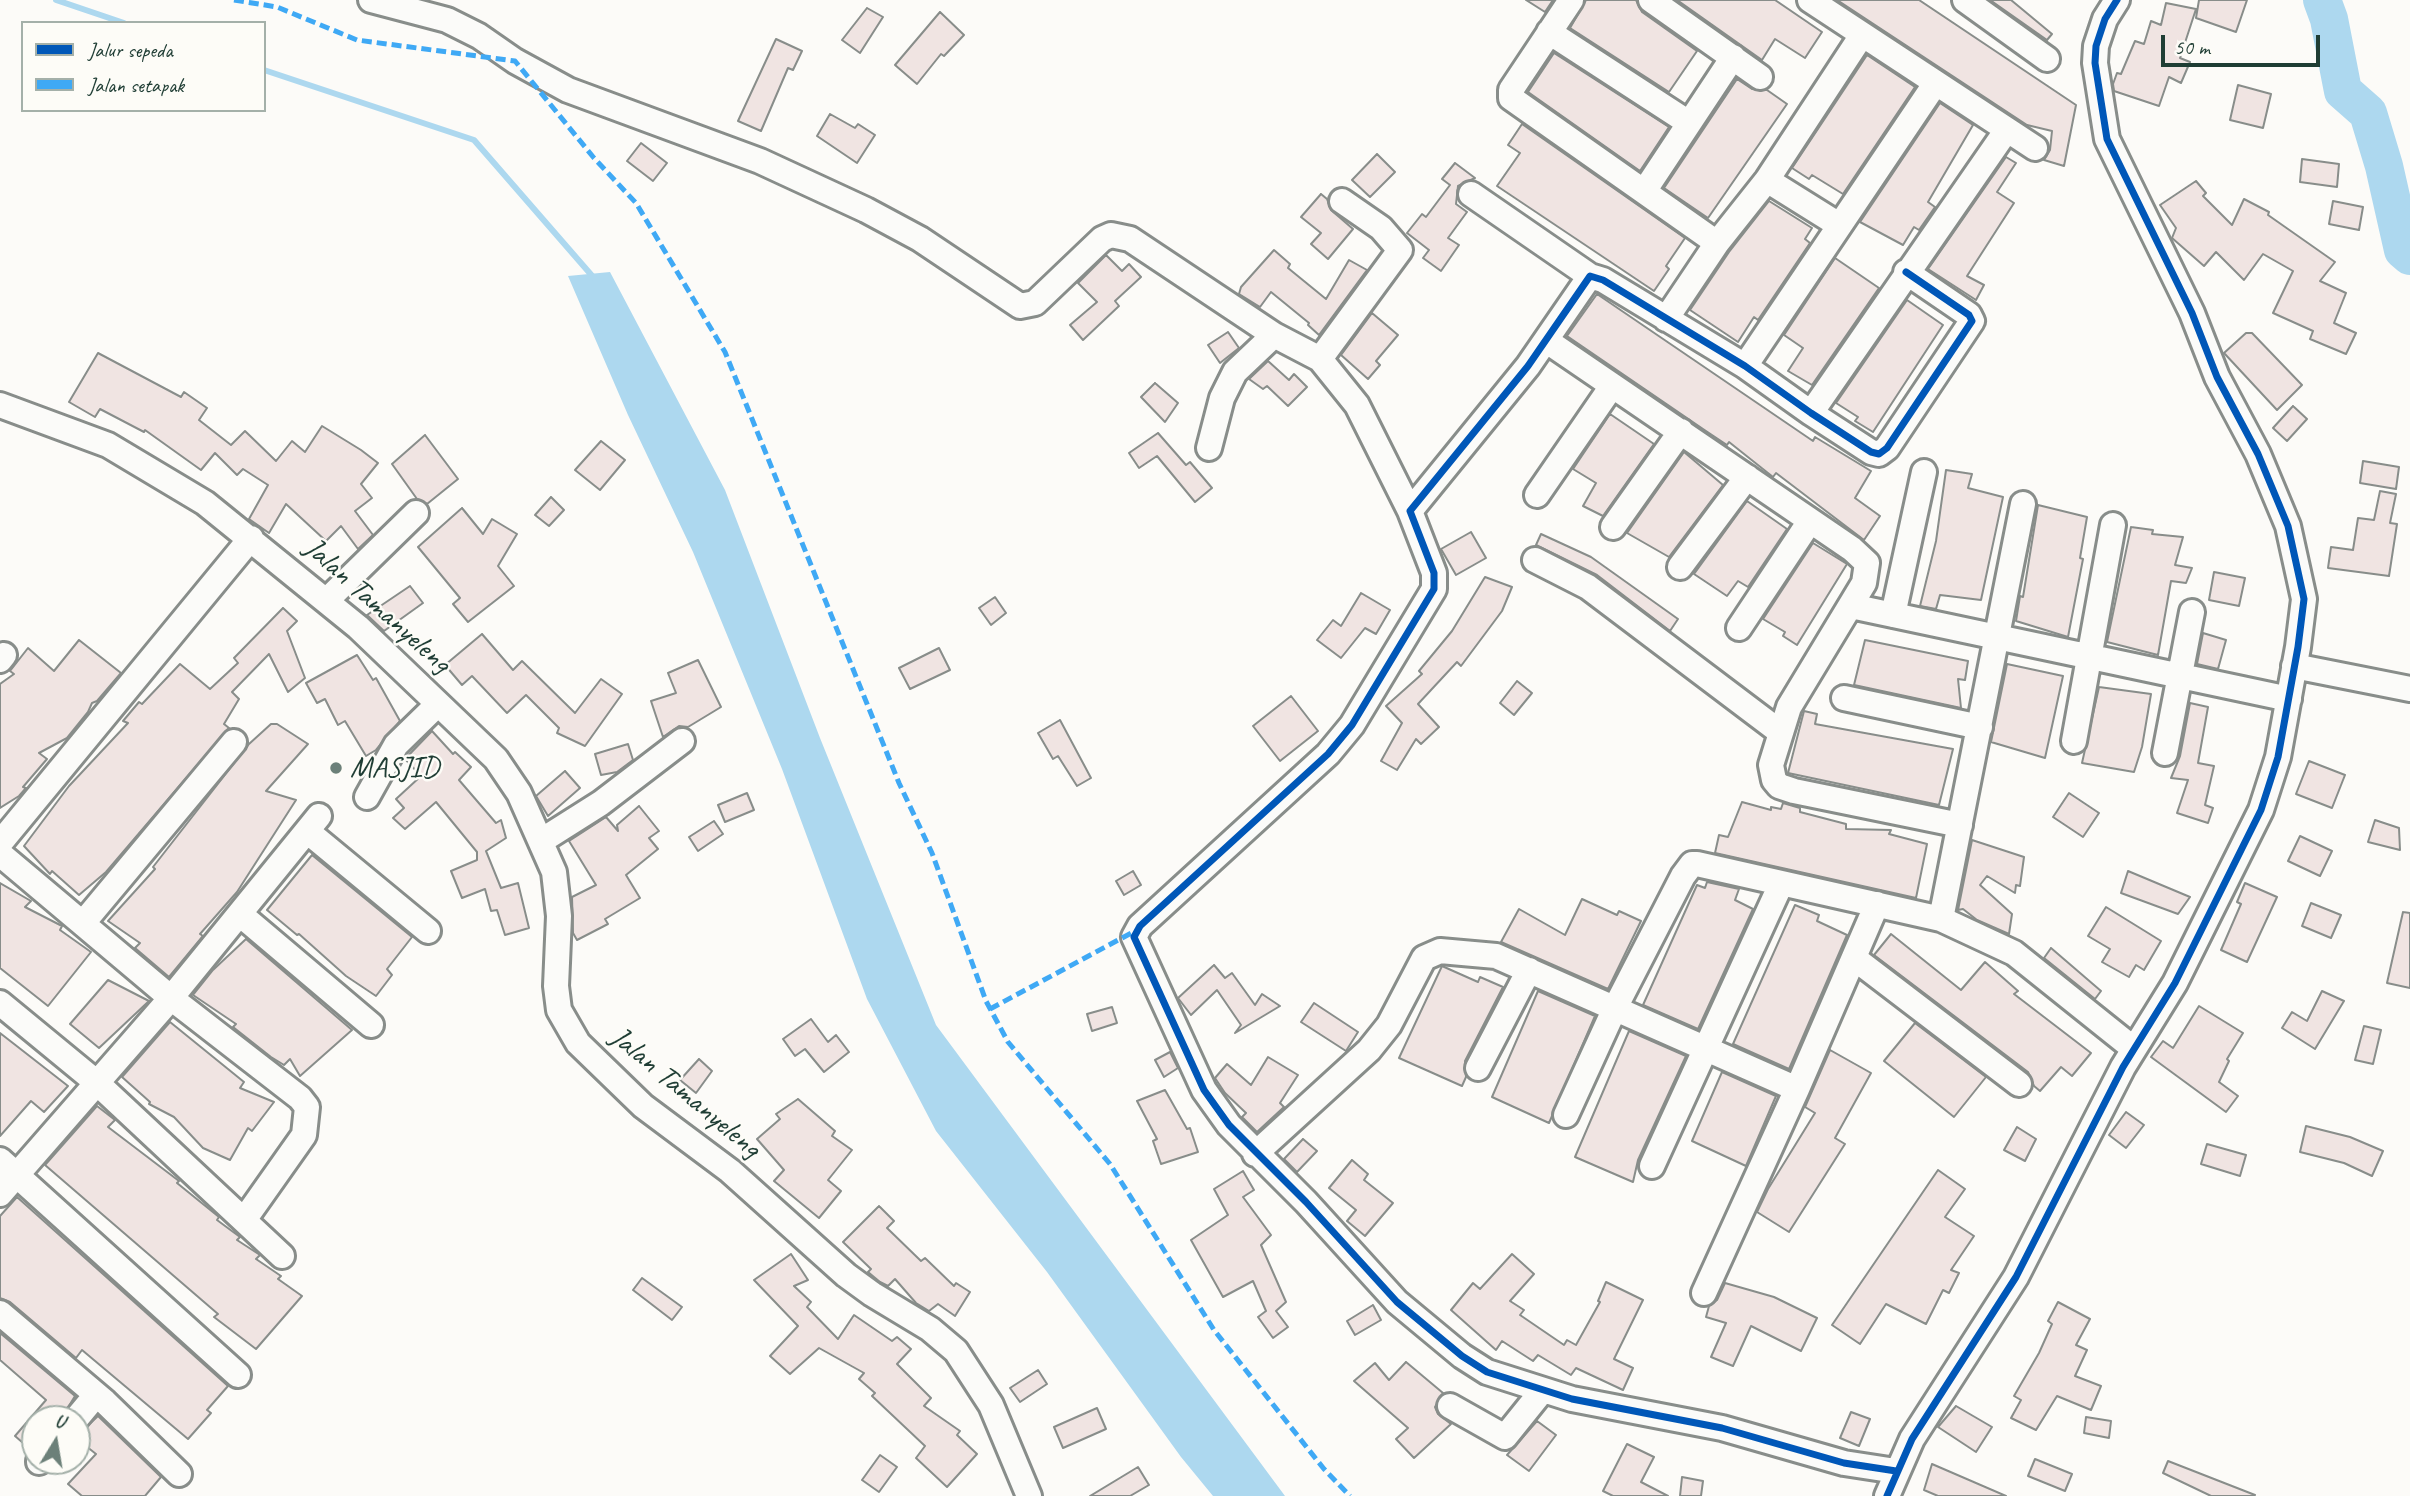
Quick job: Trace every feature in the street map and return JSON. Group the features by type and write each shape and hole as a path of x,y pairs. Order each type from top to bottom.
{"street":[{"path":"371,0 447,20 479,36 515,61 568,90 722,145 854,205 920,239 1012,303 1027,306 1035,303 1102,239 1111,234 1123,235 1274,335 1320,359 1357,405 1410,511 1434,573 1434,589 1352,724 1328,754 1135,931 1135,946 1204,1090 1228,1125 1306,1202 1397,1302 1448,1346 1487,1372 1542,1391 1722,1428 1843,1463 1896,1471"},
{"path":"1571,0 1511,90 1511,98 1717,243"},
{"path":"1651,0 1760,77"},
{"path":"1810,0 2035,148"},
{"path":"1965,0 2047,59"},
{"path":"1887,1496 1912,1439 2016,1277 2134,1049 2175,983 2261,810 2278,757 2289,699 2304,599 2288,526 2258,454 2217,377 2192,313 2107,139 2096,54 2105,19 2117,0"},
{"path":"1549,32 1689,123"},
{"path":"1666,319 1717,243 1767,180 1862,35"},
{"path":"1644,190 1733,57"},
{"path":"1745,366 1935,84"},
{"path":"1811,414 1906,272 2006,131"},
{"path":"1767,180 1839,225"},
{"path":"1471,194 1590,276 1745,366 1811,414 1871,452 1884,452 1970,327 1969,315 1906,272"},
{"path":"1320,359 1400,250 1381,228 1342,201"},
{"path":"1410,511 1546,341 1590,276"},
{"path":"1209,448 1222,398 1235,372 1274,335"},
{"path":"1546,341 1852,548 1867,563 1864,583 1822,648 1789,707 1770,765 1770,773 1779,786 1960,825"},
{"path":"1536,495 1612,386"},
{"name":"Jalan Tamanyeleng","path":"0,405 108,445 205,503 327,600 495,759 519,793 541,841 558,888 556,986 559,1010 578,1043 643,1106 730,1171 846,1275 930,1329 956,1351 992,1405 1029,1496"},
{"path":"1613,527 1681,431"},
{"path":"1893,615 1924,472"},
{"path":"1679,567 1747,477"},
{"path":"1941,919 2023,504"},
{"path":"327,600 416,513"},
{"path":"1740,628 1810,521"},
{"path":"2074,741 2113,525"},
{"path":"0,843 251,538"},
{"path":"1535,560 1588,587 1780,732"},
{"path":"1851,606 2289,699"},
{"path":"2165,753 2192,612"},
{"path":"2294,666 2410,689"},
{"path":"1844,698 1980,727"},
{"path":"367,797 397,745 438,704"},
{"path":"541,841 601,803 682,741"},
{"path":"83,923 234,742"},
{"path":"0,1194 8,1167 96,1082 172,998 242,915 313,824 428,930"},
{"path":"0,854 307,1107 304,1135 244,1220"},
{"path":"1566,1115 1615,1008 1692,864 1941,919 2014,953 2134,1049"},
{"path":"1652,1166 1781,884"},
{"path":"1704,1293 1877,904"},
{"path":"242,915 371,1025"},
{"path":"1255,1154 1369,1050 1389,1025 1429,953 1468,951 1496,956 1797,1089"},
{"path":"1854,958 2019,1084"},
{"path":"1478,1068 1529,970"},
{"path":"0,1003 96,1082 282,1256"},
{"path":"8,1167 238,1375"},
{"path":"0,1313 96,1395 179,1474"},
{"path":"1450,1406 1505,1437 1542,1391"},
{"path":"88,1405 96,1395"}],"water":[{"path":"610,272 725,490 820,738 936,1025 1285,1496 1213,1496 1181,1457 1047,1272 936,1131 867,999 782,769 693,552 628,415 568,276"}],"building":[{"path":"1526,0 1553,0 1545,12"},
{"path":"1586,0 1636,0 1642,12 1697,51 1669,92 1570,28"},
{"path":"1677,0 1775,0 1822,32 1805,58 1775,39 1762,60"},
{"path":"1837,0 1919,0 2076,105 2064,166 2044,160 2050,150 2052,131 2027,125"},
{"path":"1990,0 2011,0 2052,34 2047,40"},
{"path":"2199,0 2247,0 2236,32 2196,18"},
{"path":"2166,3 2196,9 2180,58 2190,62 2181,83 2169,77 2159,106 2114,91 2113,84 2117,73 2121,74 2135,41 2144,44 2151,21 2161,25"},
{"path":"867,8 883,17 860,53 842,40"},
{"path":"940,12 964,35 944,56 941,54 917,84 895,65"},
{"path":"776,39 802,51 793,70 788,68 761,131 738,121"},
{"path":"1554,53 1669,127 1640,171 1528,92"},
{"path":"1867,55 1915,87 1843,194 1812,175 1809,179 1792,168"},
{"path":"1737,79 1752,89 1767,90 1787,104 1708,218 1664,188"},
{"path":"2238,85 2271,94 2263,128 2230,120"},
{"path":"1940,103 1973,125 1928,202 1935,207 1919,230 1914,227 1903,245 1860,222"},
{"path":"830,114 855,128 858,124 875,135 857,163 817,136"},
{"path":"1522,124 1685,238 1666,266 1669,269 1654,291 1497,186 1520,153 1508,145"},
{"path":"641,143 667,163 653,181 627,161"},
{"path":"1377,154 1395,172 1370,197 1352,180"},
{"path":"2006,157 2016,163 1997,192 2014,203 1967,276 1984,285 1976,300 1928,269"},
{"path":"2302,159 2339,164 2337,187 2300,182"},
{"path":"1455,163 1475,178 1458,186 1456,204 1467,212 1448,238 1459,245 1441,271 1423,258 1429,250 1407,233 1422,214 1426,217 1450,185 1442,179"},
{"path":"2196,181 2206,193 2203,196 2232,225 2244,199 2269,212 2268,215 2335,262 2320,281 2346,293 2334,323 2356,333 2346,354 2310,339 2313,331 2273,313 2293,271 2263,254 2244,280 2216,252 2204,266 2172,238 2176,228 2160,205"},
{"path":"1321,194 1327,199 1331,210 1353,229 1328,259 1311,244 1321,233 1301,217"},
{"path":"1769,201 1812,228 1805,239 1810,243 1758,320 1754,317 1738,342 1690,310 1729,252"},
{"path":"2333,201 2363,207 2359,230 2329,224"},
{"path":"1274,250 1290,264 1288,268 1326,299 1349,260 1367,270 1319,335 1309,323 1271,292 1260,307 1239,294 1241,287"},
{"path":"1106,255 1122,271 1129,264 1141,277 1115,301 1119,306 1083,340 1070,325 1097,302 1078,283"},
{"path":"1835,258 1879,288 1812,385 1788,371 1803,348 1784,335"},
{"path":"1597,294 1813,441 1815,437 1871,471 1855,498 1880,516 1864,540 1776,473 1773,477 1729,442 1727,445 1567,336"},
{"path":"1907,300 1943,325 1873,432 1855,421 1858,417 1836,403"},
{"path":"1372,313 1398,335 1376,361 1380,365 1368,379 1341,355"},
{"path":"1228,332 1239,348 1220,363 1208,345"},
{"path":"2246,333 2252,333 2302,385 2277,410 2224,353"},
{"path":"98,353 181,397 184,392 207,408 199,420 231,445 245,431 276,461 292,441 305,452 322,426 361,450 378,463 361,484 372,498 355,511 373,535 358,549 341,526 326,541 286,504 269,533 249,519 268,485 243,469 237,475 215,453 201,470 145,430 144,432 100,409 95,417 69,402"},
{"path":"1268,361 1289,380 1294,374 1307,387 1288,406 1267,386 1263,389 1249,379"},
{"path":"1155,383 1178,403 1165,422 1141,397"},
{"path":"2293,406 2307,419 2287,441 2273,428"},
{"path":"1610,414 1654,444 1603,516 1583,506 1596,483 1573,469"},
{"path":"1158,433 1186,465 1190,462 1212,488 1195,502 1157,456 1139,468 1129,453"},
{"path":"425,435 458,479 427,504 417,499 392,464"},
{"path":"601,441 625,460 600,490 575,470"},
{"path":"1684,452 1723,485 1669,557 1627,533"},
{"path":"2363,461 2399,467 2396,489 2360,483"},
{"path":"1946,470 1972,474 1968,488 2003,497 1981,600 1940,595 1936,609 1920,606 1936,541"},
{"path":"2380,491 2396,494 2390,523 2397,524 2389,576 2328,568 2331,547 2353,550 2358,518 2374,520"},
{"path":"551,497 564,510 549,526 535,515"},
{"path":"1747,501 1787,529 1748,587 1738,581 1727,596 1694,574"},
{"path":"2038,505 2087,517 2080,558 2083,559 2068,637 2016,621 2020,596 2023,597"},
{"path":"462,508 483,534 492,519 517,534 498,566 514,586 468,622 453,604 460,598 418,547"},
{"path":"2131,527 2153,530 2152,534 2183,537 2175,565 2192,568 2186,583 2171,581 2158,655 2107,642"},
{"path":"1471,532 1486,558 1456,575 1441,549"},
{"path":"1541,534 1591,557 1678,619 1670,631 1597,575 1536,545"},
{"path":"1813,543 1847,564 1797,645 1783,636 1785,632 1763,619"},
{"path":"2214,572 2245,578 2239,606 2209,600"},
{"path":"1485,577 1512,587 1502,611 1461,666 1457,662 1418,704 1439,727 1421,744 1416,739 1397,770 1381,761 1402,723 1386,706 1422,674 1419,671 1452,631"},
{"path":"410,586 423,603 384,631 367,615"},
{"path":"1361,593 1390,610 1376,634 1365,628 1341,658 1317,640 1333,620 1341,626"},
{"path":"995,597 1006,613 991,625 979,608"},
{"path":"283,608 297,621 287,631 305,678 288,692 269,654 232,692 239,699 224,724 229,728 106,872 79,895 52,871 50,874 24,846 69,786 128,723 123,721 139,702 142,704 180,664 210,689 238,663 234,658"},
{"path":"2203,633 2226,640 2218,669 2197,664"},
{"path":"482,634 513,670 522,661 575,713 601,679 622,694 585,746 557,733 559,728 526,695 507,713 472,676 462,685 445,665"},
{"path":"79,640 121,673 97,701 92,703 67,738 39,753 47,759 23,787 26,788 19,796 0,808 0,684 14,674 10,671 28,648 54,671"},
{"path":"1865,640 1968,661 1965,680 1958,679 1961,708 1854,685"},
{"path":"939,648 950,670 910,689 899,668"},
{"path":"357,655 373,680 376,678 400,721 376,750 366,756 345,721 338,725 325,699 317,703 306,683"},
{"path":"698,660 721,707 688,727 679,726 663,737 651,701 676,693 668,673"},
{"path":"2007,664 2063,676 2045,758 1991,742"},
{"path":"1517,681 1532,693 1514,715 1500,703"},
{"path":"2099,687 2151,694 2142,747 2134,772 2082,763"},
{"path":"1291,696 1318,731 1280,761 1253,726"},
{"path":"2190,703 2208,707 2198,763 2214,766 2205,805 2213,808 2208,823 2177,813 2188,780 2171,778 2180,756"},
{"path":"1804,711 1817,714 1815,724 1953,749 1939,805 1788,773"},
{"path":"1060,720 1091,778 1077,786 1058,756 1053,759 1038,733"},
{"path":"271,724 277,724 308,744 266,791 296,800 237,892 200,934 203,936 169,977 135,948 140,943 108,921 155,869 153,867 249,744"},
{"path":"432,731 453,754 455,752 471,767 459,780 496,823 501,820 506,838 486,851 501,888 518,883 529,928 505,935 497,910 491,911 485,889 462,898 451,871 477,860 477,852 436,802 405,829 393,818 404,808 396,799 421,776 405,759"},
{"path":"628,744 633,760 617,772 601,775 595,754"},
{"path":"2309,761 2345,775 2332,808 2296,794"},
{"path":"565,771 580,788 548,816 536,796"},
{"path":"747,793 754,810 725,822 718,805"},
{"path":"2069,793 2099,813 2083,837 2053,817"},
{"path":"1742,802 1771,810 1771,807 1781,809 1783,803 1800,808 1800,812 1846,824 1846,829 1891,830 1889,834 1927,844 1916,898 1715,853 1719,835 1728,837"},
{"path":"639,806 659,831 649,838 658,849 626,875 640,898 605,919 608,924 577,940 573,933 572,897 596,885 569,841 606,817 618,831 617,825"},
{"path":"2375,820 2399,828 2400,850 2368,842"},
{"path":"714,821 723,834 698,851 689,837"},
{"path":"2300,836 2332,851 2320,876 2288,861"},
{"path":"1972,840 2024,857 2020,886 2016,885 2015,893 1987,876 1980,885 2012,914 2009,934 1977,920 1963,909 1958,910"},
{"path":"312,855 412,937 387,969 392,975 376,996 346,976 267,910"},
{"path":"1133,871 1141,885 1124,895 1116,881"},
{"path":"2128,871 2190,897 2178,914 2121,893"},
{"path":"1707,882 1739,889 1735,900 1753,909 1698,1029 1643,1005 1697,885 1705,888"},
{"path":"0,883 31,901 25,907 62,926 60,930 91,952 48,1006 0,968"},
{"path":"2245,883 2277,897 2247,962 2221,950 2241,904 2237,902"},
{"path":"1582,899 1617,915 1619,911 1641,921 1608,989 1501,942 1519,909 1565,935"},
{"path":"2311,903 2341,915 2331,938 2302,926"},
{"path":"1795,905 1819,915 1817,921 1847,935 1789,1069 1733,1044"},
{"path":"2106,907 2161,941 2144,970 2136,965 2129,977 2102,962 2110,949 2088,936"},
{"path":"2403,912 2410,913 2410,988 2387,983"},
{"path":"1891,934 1961,990 1985,962 2018,991 2014,994 2091,1053 2072,1076 2061,1067 2040,1091 2034,1086 2028,1072 1874,955"},
{"path":"246,939 352,1030 300,1076 290,1059 284,1065 271,1057 233,1027 236,1024 193,995 213,970"},
{"path":"2051,948 2101,991 2095,999 2044,958"},
{"path":"1214,965 1225,978 1232,973 1255,1005 1262,994 1280,1006 1235,1033 1241,1025 1217,990 1191,1015 1178,998"},
{"path":"1442,966 1478,982 1480,977 1503,987 1465,1061 1466,1077 1462,1086 1399,1058"},
{"path":"108,980 149,1001 99,1048 70,1024"},
{"path":"1538,991 1595,1016 1549,1123 1492,1097"},
{"path":"2322,991 2344,1001 2315,1049 2282,1028 2292,1012 2307,1021"},
{"path":"1314,1003 1358,1032 1346,1051 1301,1022"},
{"path":"2199,1006 2243,1033 2227,1059 2229,1061 2219,1082 2238,1096 2226,1112 2151,1057 2163,1041 2173,1048"},
{"path":"1112,1007 1117,1023 1092,1031 1087,1014"},
{"path":"811,1019 828,1042 836,1035 849,1052 824,1072 805,1049 795,1056 783,1039"},
{"path":"170,1022 244,1082 240,1088 274,1102 252,1131 248,1128 230,1160 203,1148 174,1117 149,1104 150,1102 122,1077"},
{"path":"1915,1023 1986,1077 1954,1117 1884,1061"},
{"path":"2364,1026 2381,1030 2373,1064 2355,1060"},
{"path":"1629,1031 1686,1056 1638,1160 1633,1182 1575,1157"},
{"path":"0,1033 68,1086 44,1112 31,1101 0,1136"},
{"path":"1830,1050 1871,1073 1835,1138 1845,1144 1789,1232 1757,1212 1768,1189 1815,1113 1805,1107"},
{"path":"1170,1052 1178,1068 1164,1077 1155,1060"},
{"path":"1268,1057 1298,1075 1280,1103 1284,1107 1257,1132 1242,1117 1246,1113 1225,1093 1215,1078 1227,1064 1251,1085"},
{"path":"699,1059 712,1071 696,1093 680,1080"},
{"path":"1722,1072 1776,1096 1746,1166 1692,1141"},
{"path":"1165,1090 1187,1129 1190,1128 1198,1152 1161,1164 1153,1141 1157,1139 1137,1101"},
{"path":"798,1099 835,1131 832,1136 852,1150 828,1180 841,1191 819,1218 774,1181 784,1170 757,1139 780,1119 776,1114"},
{"path":"97,1106 115,1120 108,1127 179,1181 177,1183 219,1217 217,1220 240,1237 237,1240 260,1255 256,1259 281,1276 278,1279 302,1296 256,1349 214,1317 218,1314 45,1165"},
{"path":"2126,1112 2144,1125 2126,1148 2109,1135"},
{"path":"2306,1126 2350,1137 2383,1151 2372,1176 2344,1163 2300,1152"},
{"path":"2017,1127 2036,1139 2025,1161 2004,1150"},
{"path":"1303,1139 1317,1151 1297,1172 1284,1159"},
{"path":"2207,1144 2246,1155 2240,1176 2201,1164"},
{"path":"1352,1160 1368,1174 1364,1180 1393,1203 1365,1236 1347,1221 1356,1210 1329,1188"},
{"path":"1938,1170 1965,1189 1945,1217 1974,1236 1951,1270 1959,1273 1949,1293 1943,1290 1926,1324 1886,1304 1860,1344 1832,1325"},
{"path":"1243,1171 1254,1190 1243,1197 1271,1235 1261,1245 1286,1302 1276,1311 1288,1327 1273,1338 1258,1317 1266,1311 1253,1281 1223,1297 1191,1240 1228,1215 1214,1189"},
{"path":"17,1197 228,1386 207,1410 211,1413 188,1439 82,1350 76,1358 10,1302 0,1298 0,1216"},
{"path":"879,1206 894,1221 887,1228 921,1261 925,1258 954,1286 956,1283 970,1292 955,1316 938,1304 929,1311 916,1303 895,1279 888,1286 880,1282 868,1272 871,1269 843,1242"},
{"path":"791,1254 808,1280 794,1286 811,1302 807,1307 838,1339 854,1315 892,1341 897,1337 911,1349 897,1364 931,1398 924,1406 960,1431 957,1435 977,1454 947,1487 916,1458 925,1446 872,1396 875,1393 859,1379 864,1373 819,1348 790,1374 770,1356 798,1326 754,1280"},
{"path":"1512,1254 1534,1274 1510,1301 1524,1310 1520,1315 1564,1345 1567,1340 1576,1345 1600,1302 1598,1301 1606,1282 1643,1300 1614,1359 1633,1368 1623,1390 1576,1368 1571,1375 1538,1355 1533,1361 1502,1341 1496,1350 1451,1310 1473,1283 1480,1289"},
{"path":"642,1278 682,1307 672,1320 633,1290"},
{"path":"1725,1283 1774,1297 1817,1318 1801,1351 1751,1326 1733,1366 1711,1357 1726,1323 1706,1317 1709,1306 1717,1300"},
{"path":"2058,1302 2090,1319 2076,1345 2087,1350 2075,1376 2101,1386 2091,1410 2057,1396 2036,1430 2011,1418 2021,1400 2014,1396 2039,1353 2052,1324 2048,1321"},
{"path":"1373,1305 1381,1320 1355,1335 1347,1321"},
{"path":"0,1333 75,1396 70,1405 42,1405 46,1400 0,1360"},
{"path":"1406,1362 1443,1393 1435,1407 1438,1414 1451,1424 1414,1458 1396,1439 1408,1428 1354,1381 1375,1363 1389,1380"},
{"path":"1038,1370 1047,1384 1020,1402 1010,1388"},
{"path":"1956,1406 1992,1427 1976,1452 1938,1427"},
{"path":"1097,1408 1106,1429 1063,1448 1054,1427"},
{"path":"1851,1412 1870,1419 1859,1446 1840,1438"},
{"path":"98,1416 161,1477 145,1496 82,1496 68,1484 76,1475 91,1475 91,1459 96,1454 91,1450 91,1423"},
{"path":"2086,1417 2111,1421 2109,1438 2084,1433"},
{"path":"1537,1421 1556,1435 1529,1471 1507,1455"},
{"path":"21,1429 21,1441 15,1436"},
{"path":"1627,1444 1654,1457 1641,1482 1668,1496 1613,1496 1603,1491"},
{"path":"880,1455 897,1467 879,1492 862,1480"},
{"path":"2035,1459 2072,1474 2065,1491 2028,1476"},
{"path":"2168,1461 2255,1495 2211,1496 2163,1473"},
{"path":"1932,1464 2006,1496 1938,1496 1924,1490"},
{"path":"1138,1467 1149,1485 1130,1496 1090,1496"},
{"path":"1682,1477 1703,1481 1701,1496 1680,1496"}],"waterway":[{"path":"56,0 118,21"},
{"path":"2322,0 2329,19 2343,91 2368,113 2384,166 2403,250 2410,256"},
{"path":"266,71 474,140 594,278"}],"marked path":[{"path":"234,0 277,7 357,40 515,61 594,158 636,203 725,352 899,783 932,853 986,1001 1008,1042 1110,1164 1214,1330 1324,1469 1350,1496"},
{"path":"990,1009 1135,931"}],"cycle path":[{"path":"1887,1496 1912,1439 2016,1277 2123,1067 2175,983 2261,810 2278,757 2298,647 2304,599 2288,526 2258,454 2217,377 2192,313 2107,139 2095,63 2096,46 2105,19 2117,0"},
{"path":"1896,1471 1844,1463 1722,1428 1572,1399 1487,1372 1462,1356 1397,1302 1306,1202 1229,1125 1204,1090 1134,937 1140,926 1328,754 1352,725 1434,589 1434,573 1410,511 1528,366 1590,276 1603,280 1745,366 1811,413 1871,452 1879,454 1887,448 1972,321 1969,315 1906,272"}],"place":[{"name":"MASJID","path":"336,768"}]}
